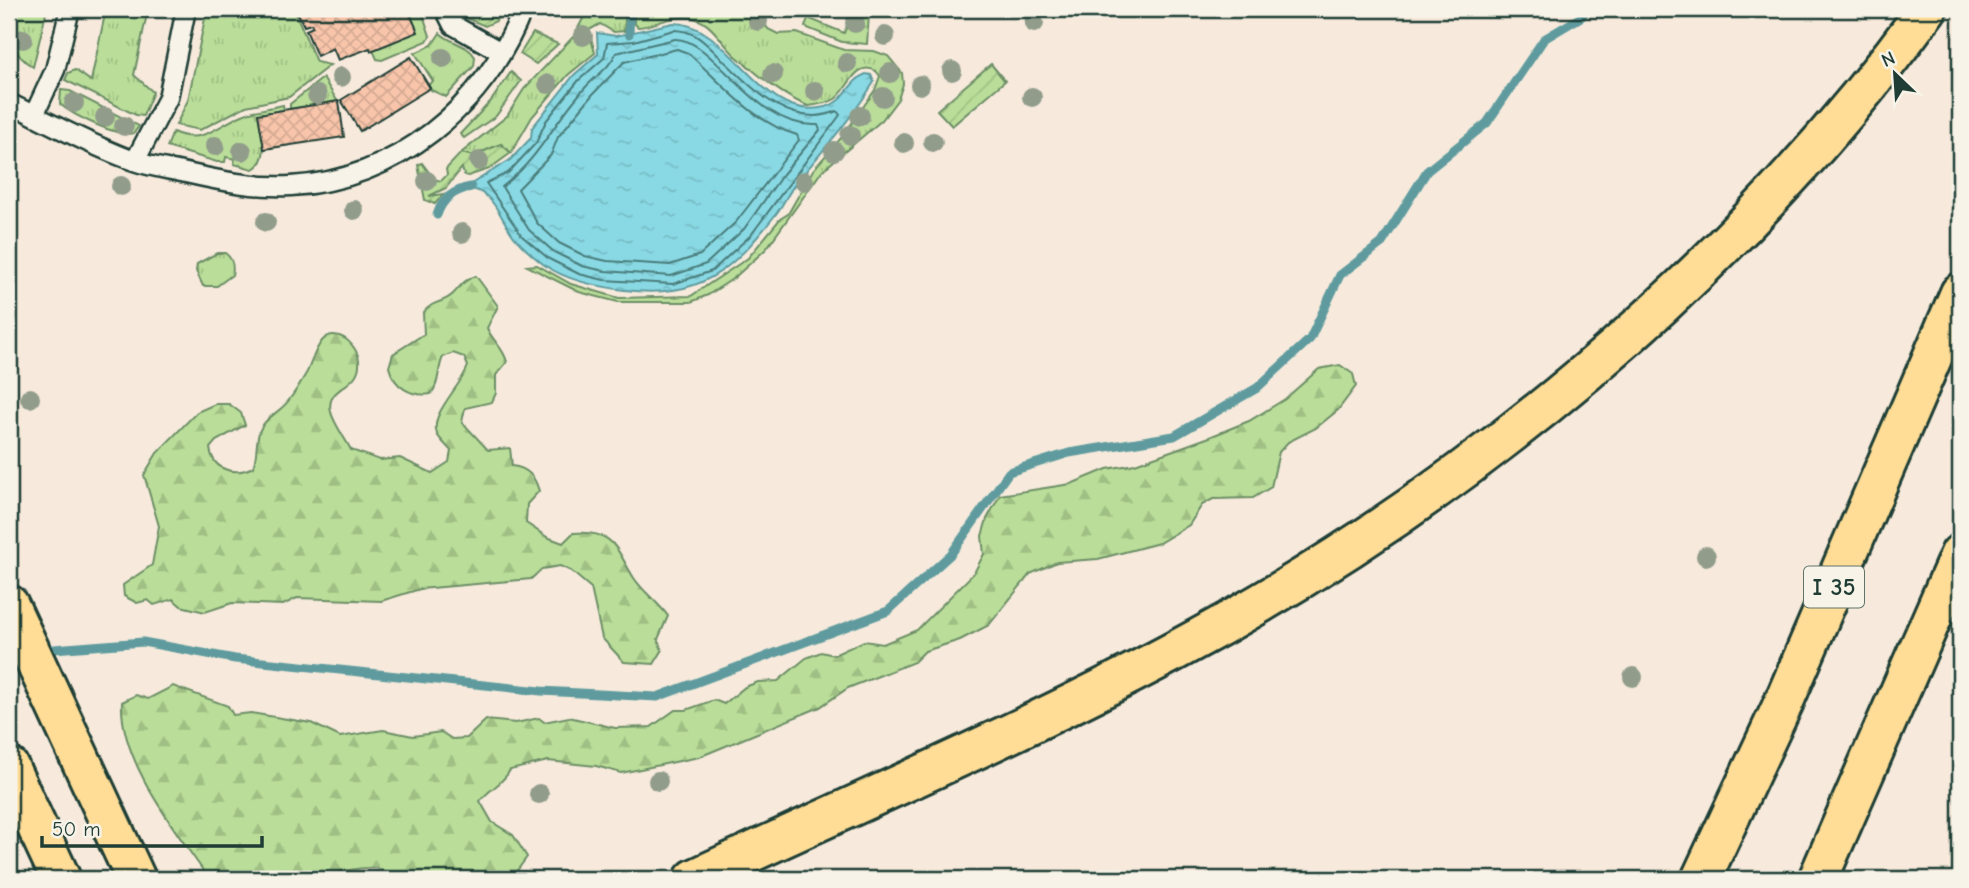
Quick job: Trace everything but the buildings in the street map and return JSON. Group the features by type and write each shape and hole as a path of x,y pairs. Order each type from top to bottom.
{"main road":[{"path":"694,879 1071,704 1175,651 1310,573 1441,486 1617,346 1730,237 1823,139 1927,9"},
{"name":"I 35","path":"1701,879 1783,704 1960,293"},
{"path":"1818,879 1960,554"},
{"path":"9,605 136,879"},
{"path":"10,769 61,879"}],"lane":[{"path":"34,115 55,70 70,9"},
{"path":"135,162 167,98 186,9"},
{"path":"445,9 453,25 501,52"},
{"path":"9,103 135,162 253,185 290,186 362,172 390,160 446,123 474,95 501,52 523,9"}],"green space":[{"path":"9,9 47,9 33,67 19,55 12,42"},
{"path":"106,9 148,9 134,75 153,92 143,116 65,80 68,73 75,70 91,81"},
{"path":"207,9 294,9 316,62 330,65 289,97 246,106 200,130 176,125 188,100"},
{"path":"408,9 421,9 430,36 427,41 382,60 377,59 373,50 417,32"},
{"path":"502,9 496,21 485,26 464,17 461,10"},
{"path":"588,9 626,9 624,31 614,32 600,24 589,30 595,53 568,75 532,117 511,153 501,144 473,156 461,153 507,116 524,89 574,36"},
{"path":"634,9 745,9 761,17 768,29 778,34 797,33 844,50 874,51 888,56 902,73 903,84 898,99 882,120 822,171 766,249 734,278 708,295 691,302 618,302 579,292 527,266 537,265 571,284 619,298 691,296 748,258 780,219 788,214 813,170 842,137 875,90 880,76 876,71 863,69 857,72 835,99 808,106 779,91 761,77 702,22 680,17 638,27 634,23"},
{"path":"853,11 869,14 867,44 842,42 805,27 808,18 844,33"},
{"path":"440,33 468,49 475,57 474,66 446,97 431,90 428,85 433,81 415,53 432,45"},
{"path":"533,33 558,44 536,64 520,54"},
{"path":"991,64 1005,81 952,126 937,110"},
{"path":"511,72 521,81 496,116 464,138 460,134 491,101"},
{"path":"323,78 338,102 290,109 290,104"},
{"path":"61,90 70,91 139,126 134,133 127,134 96,124 60,104"},
{"path":"283,105 284,110 258,114 264,151 259,164 253,169 234,164 235,159 226,157 225,162 217,162 167,147 173,132 184,136 202,135 245,114"},
{"path":"501,144 511,153 489,169 468,176 464,175 462,168 446,188 429,196 443,194 435,204 425,200 418,165 422,163 434,179 441,181 447,175 446,169 461,153 473,156"},
{"path":"217,253 225,253 230,258 232,275 217,286 203,286 196,271 197,264"},
{"path":"476,276 498,306 487,328 507,362 496,375 496,393 492,402 465,408 462,422 488,450 510,448 512,466 527,471 533,477 539,491 527,504 526,523 547,537 563,543 573,533 587,533 606,538 612,543 638,583 668,616 658,639 662,651 654,664 624,662 602,638 591,588 571,571 560,566 542,569 531,579 420,589 381,601 297,598 283,605 232,603 205,612 181,606 173,599 154,605 148,600 137,603 124,596 123,585 152,565 159,526 144,475 157,453 197,412 215,404 229,404 241,413 245,425 216,441 210,448 212,456 215,462 226,470 239,471 253,467 262,425 292,397 319,345 329,336 336,335 347,340 359,360 355,377 338,391 330,403 335,421 351,450 380,460 400,458 432,473 449,462 451,451 437,434 437,418 468,366 464,357 453,353 443,357 436,385 431,394 424,395 410,392 399,385 389,367 393,354 424,334 423,313 435,303 449,297 465,281"},
{"path":"1340,365 1353,374 1356,386 1338,410 1316,428 1288,442 1279,452 1271,487 1253,498 1213,499 1202,505 1189,525 1159,543 1098,559 1057,562 1030,574 989,625 960,640 925,651 914,662 848,688 820,707 699,757 621,773 596,766 548,761 510,770 480,801 492,822 513,835 527,857 513,876 500,879 414,880 398,878 373,868 308,878 270,875 261,879 209,879 152,795 130,748 122,702 136,695 148,699 173,686 228,706 233,715 251,713 311,723 340,737 383,730 413,736 441,732 452,739 467,738 486,720 516,723 539,718 544,722 569,717 615,728 651,727 675,710 686,710 714,700 724,704 745,687 758,682 778,681 806,658 821,652 834,655 864,641 883,644 917,630 974,573 984,554 982,536 987,519 1000,495 1071,484 1107,469 1135,464 1207,438 1249,421 1285,399 1319,369"}],"water":[{"path":"673,23 694,27 712,38 763,87 782,101 802,108 832,105 855,81 866,74 871,75 874,82 760,234 744,252 712,277 694,285 651,292 603,287 562,275 543,264 522,246 492,202 479,191 471,189 471,184 510,160 531,138 532,128 574,75 598,54 597,33 616,36"}],"waterway":[{"path":"629,34 630,9"},
{"path":"41,650 143,642 235,659 541,691 657,697 888,611 951,554 1009,472 1069,453 1174,436 1257,388 1310,339 1340,275 1382,243 1427,171 1487,123 1544,39 1581,17 1587,9"},
{"path":"437,215 450,196 471,187"}]}
